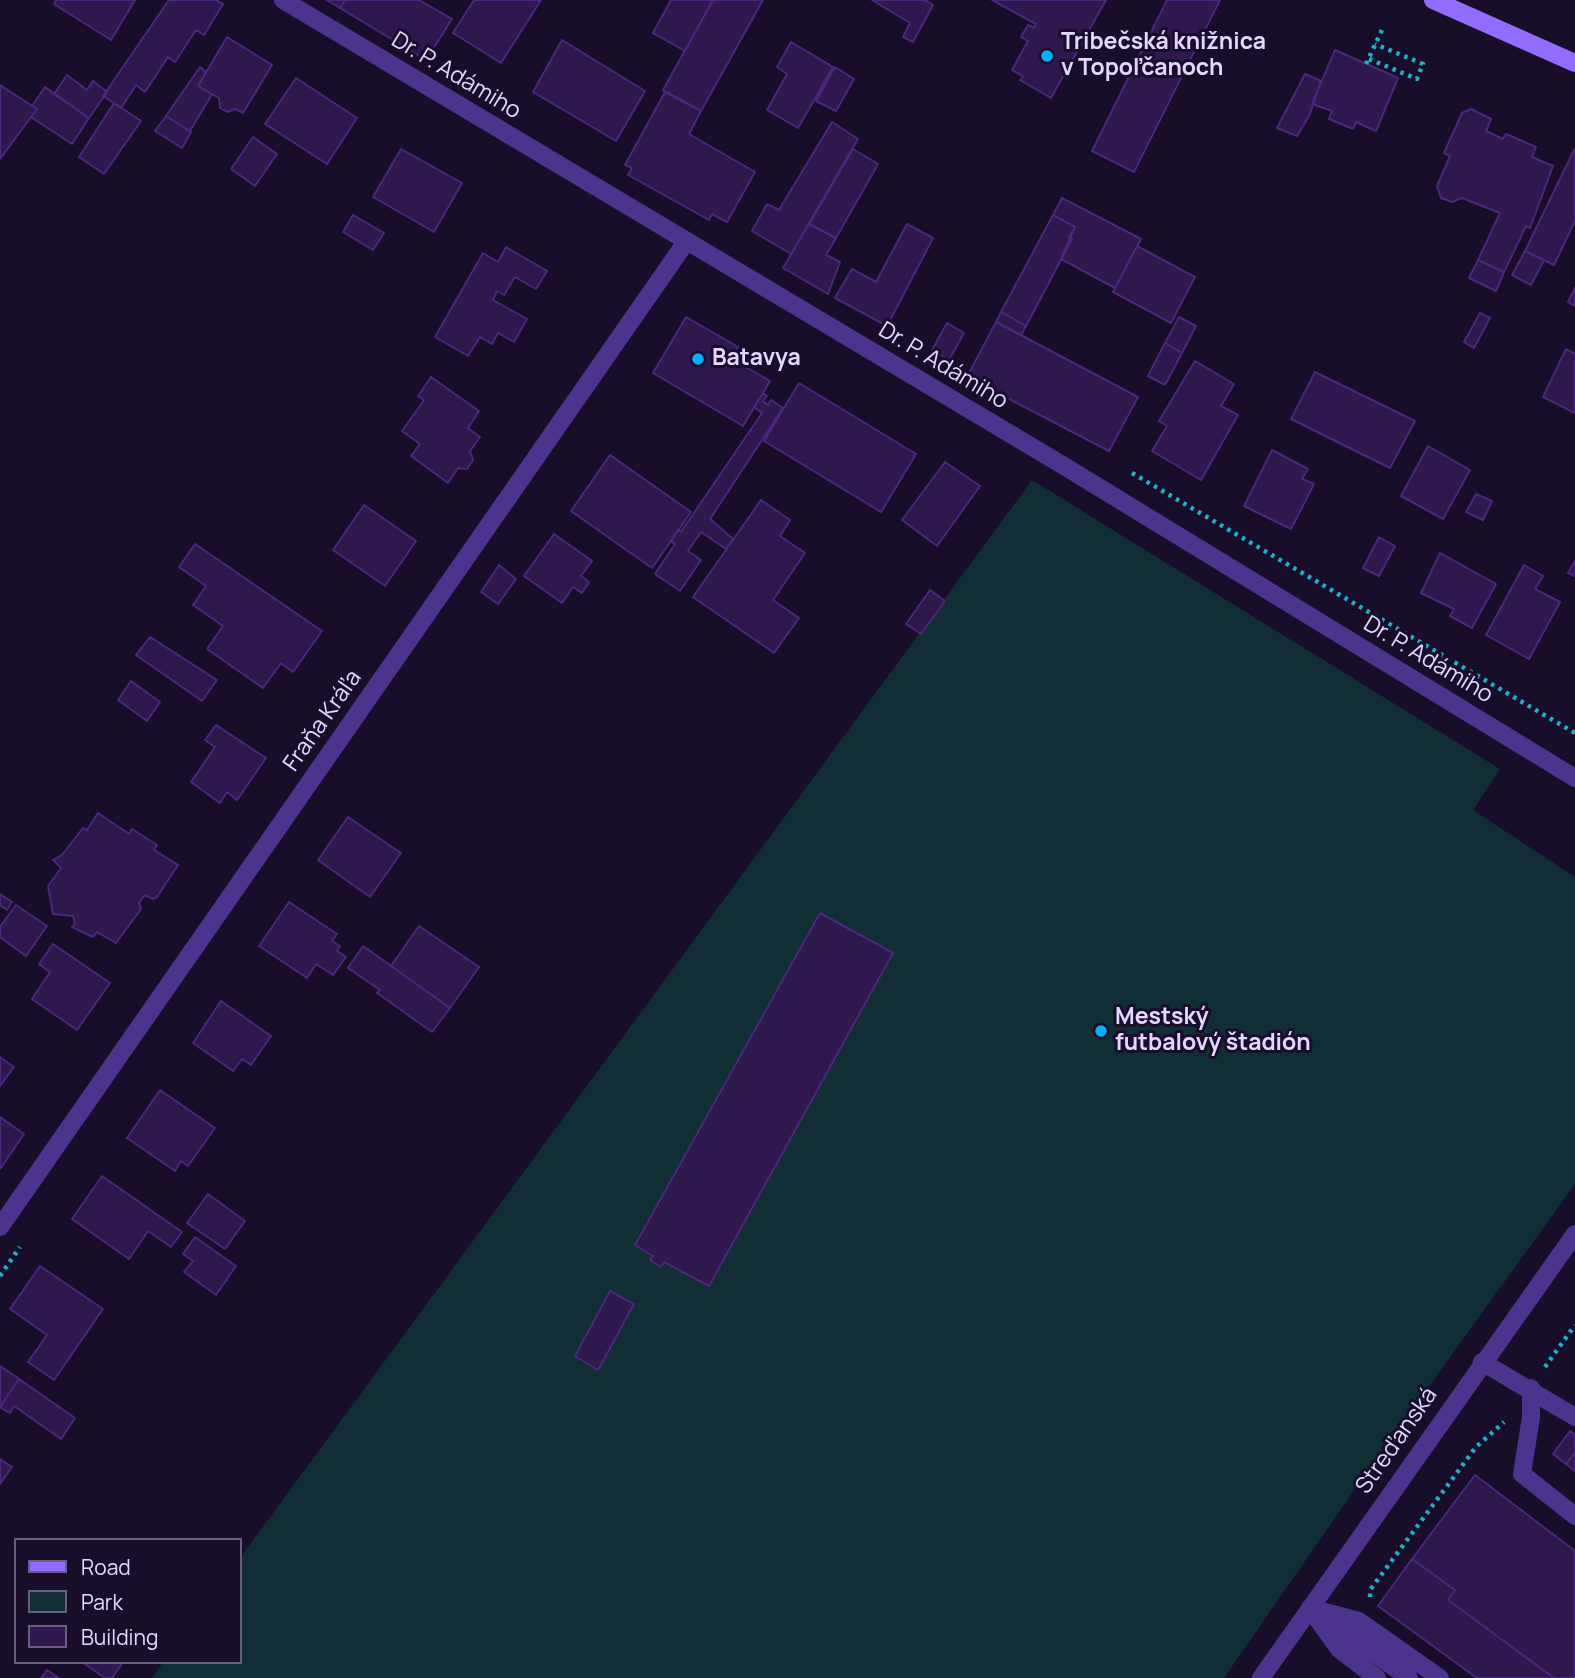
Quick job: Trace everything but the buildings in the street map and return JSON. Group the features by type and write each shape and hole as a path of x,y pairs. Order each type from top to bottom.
{"main road":[{"path":"1433,0 1575,63"}],"street":[{"name":"Dr. P. Adámiho","path":"283,0 1064,466 1575,778"},
{"name":"Fraňa Kráľa","path":"0,1227 686,242"},
{"name":"Streďanská","path":"1261,1678 1575,1234"},
{"path":"1482,1362 1531,1388 1575,1417"},
{"path":"1531,1388 1531,1417 1522,1474 1575,1516"},
{"path":"1310,1608 1339,1649 1377,1678"},
{"path":"1310,1608 1409,1678"},
{"path":"1310,1608 1359,1621 1440,1678"}],"path":[{"path":"1375,44 1423,64 1417,79 1368,61 1375,44 1382,30"},
{"path":"1125,469 1575,733"},
{"path":"1544,1369 1575,1325"},
{"path":"1370,1607 1370,1590 1476,1447 1505,1421"}],"green space":[{"name":"Mestský futbalový štadión","path":"1032,480 1500,769 1473,810 1575,877 1575,1184 1355,1489 1224,1678 152,1678 162,1664 242,1664 242,1555"}],"place":[{"name":"Tribečská knižnica v Topoľčanoch","path":"1047,56"},
{"name":"Batavya","path":"698,359"},
{"name":"Mestský futbalový štadión","path":"1101,1031"}]}
